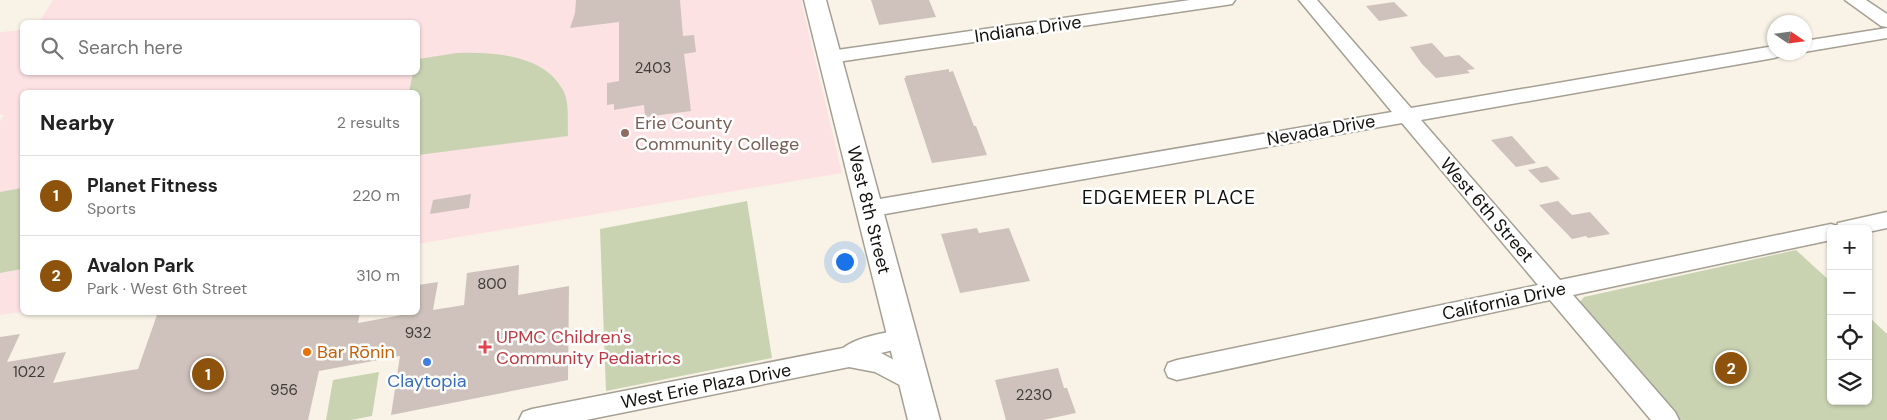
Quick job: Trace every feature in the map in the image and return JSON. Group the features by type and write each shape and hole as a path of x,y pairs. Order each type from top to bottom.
{"main road":[{"name":"West 8th Street","path":"815,0 924,420"}],"street":[{"name":"Indiana Drive","path":"830,57 1226,0"},
{"name":"West 6th Street","path":"1308,0 1666,420"},
{"path":"1854,0 1887,22"},
{"path":"1812,46 1887,33"},
{"name":"Nevada Drive","path":"868,209 1767,53"},
{"path":"1864,225 1887,220"},
{"name":"California Drive","path":"1177,370 1827,233"},
{"name":"West Erie Plaza Drive","path":"849,357 859,349 902,339"},
{"name":"West Erie Plaza Drive","path":"532,420 849,357 880,363 913,382"}],"shaded area":[{"name":"Erie County Community College","path":"53,0 801,0 842,173 420,244 420,90 20,90 20,312 0,315 0,121 4,115 0,115 0,32 20,30 20,75 420,75 420,20 40,20"}],"green space":[{"path":"457,53 486,53 530,62 554,78 563,90 567,106 568,136 420,155 420,90 409,90 413,75 420,75 420,59"},
{"path":"20,188 20,269 0,273 0,192"},
{"path":"747,201 772,358 606,391 600,229"},
{"path":"1796,250 1827,278 1827,405 1872,405 1872,320 1887,334 1887,420 1676,420 1581,307 1580,302 1584,297"},
{"path":"379,372 372,416 351,420 326,420 333,380"}],"building":[{"path":"576,0 680,0 683,36 694,35 696,52 684,54 691,111 645,117 644,105 614,110 614,104 607,105 607,83 619,81 619,22 570,28 575,13"},
{"path":"871,0 929,0 936,17 879,25"},
{"path":"1394,2 1408,16 1379,21 1366,6"},
{"path":"1432,43 1445,57 1459,55 1475,69 1467,70 1470,73 1436,78 1422,64 1410,47"},
{"path":"949,69 949,72 953,71 987,155 932,163 904,78 906,78 905,76"},
{"path":"1512,136 1536,163 1516,167 1491,140"},
{"path":"1547,166 1560,179 1541,183 1528,170"},
{"path":"471,194 469,208 430,214 433,200"},
{"path":"1558,201 1572,215 1590,212 1610,234 1572,239 1539,205"},
{"path":"977,228 979,233 1009,228 1030,281 960,293 941,234"},
{"path":"519,265 518,295 569,286 568,380 391,415 400,356 319,371 308,420 0,420 0,337 20,334 7,362 66,352 53,383 138,369 157,315 359,315 358,323 402,315 420,315 420,285 438,282 433,310 464,305 467,273"},
{"path":"1058,368 1064,388 1067,388 1076,413 1043,420 1006,420 995,380"}],"place":[{"name":"Erie County Community College","path":"625,133"},
{"name":"UPMC Children's Community Pediatrics","path":"485,347"},
{"name":"Bar Rōnin","path":"307,352"},
{"name":"Claytopia","path":"427,362"},
{"name":"Avalon Park","path":"1731,368"},
{"name":"Planet Fitness","path":"208,374"}],"district":[{"name":"EDGEMEER PLACE","path":"1169,197"}]}
